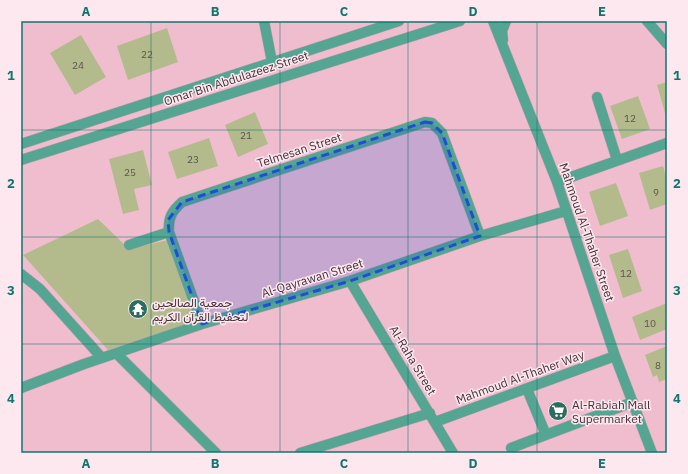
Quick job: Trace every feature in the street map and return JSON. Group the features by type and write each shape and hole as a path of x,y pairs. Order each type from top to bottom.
{"street":[{"path":"264,21 272,62"},
{"name":"Omar Bin Abdulazeez Street","path":"21,144 398,21"},
{"name":"Omar Bin Abdulazeez Street","path":"21,160 460,21"},
{"name":"Mahmoud Al-Thaher Street","path":"493,21 504,44 557,182 615,356 652,453"},
{"path":"504,44 502,32 506,21"},
{"path":"647,21 667,44"},
{"path":"597,97 617,160"},
{"name":"Telmesan Street","path":"202,324 169,232 168,220 172,211 182,202 425,122 432,123 442,133 480,236"},
{"path":"557,182 667,143"},
{"name":"Al-Qayrawan Street","path":"21,388 102,358 202,324 350,281 480,236 566,211"},
{"path":"130,245 169,232"},
{"path":"21,274 40,289 102,358"},
{"name":"Al-Raha Street","path":"350,281 453,453"},
{"path":"117,354 216,453"},
{"name":"Mahmoud Al-Thaher Way","path":"300,453 527,389 615,356"},
{"path":"527,389 546,435"},
{"path":"511,448 632,402"}],"highlighted area":[{"path":"425,122 432,123 442,133 480,236 350,281 202,324 169,232 168,220 182,202"}],"building":[{"path":"167,28 178,62 128,80 117,46"},
{"path":"81,35 106,77 75,95 50,53"},
{"path":"667,82 667,120 657,85"},
{"path":"638,96 650,129 622,139 610,106"},
{"path":"255,112 268,144 238,157 225,125"},
{"path":"209,138 218,166 177,179 168,152"},
{"path":"143,150 152,185 134,189 139,210 123,214 109,159"},
{"path":"663,166 667,180 667,204 650,210 639,173"},
{"path":"616,183 628,216 600,226 589,192"},
{"path":"98,219 129,249 168,240 196,322 108,350 23,255"},
{"path":"628,249 642,291 623,298 609,255"},
{"path":"667,303 667,329 640,340 632,317"},
{"path":"667,346 667,379 659,382 657,375 653,377 645,355"}],"place":[{"name":"جمعية الصالحين لتحفيظ القرآن الكريم","path":"138,309"},
{"name":"Al-Rabiah Mall Supermarket","path":"558,411"}]}
